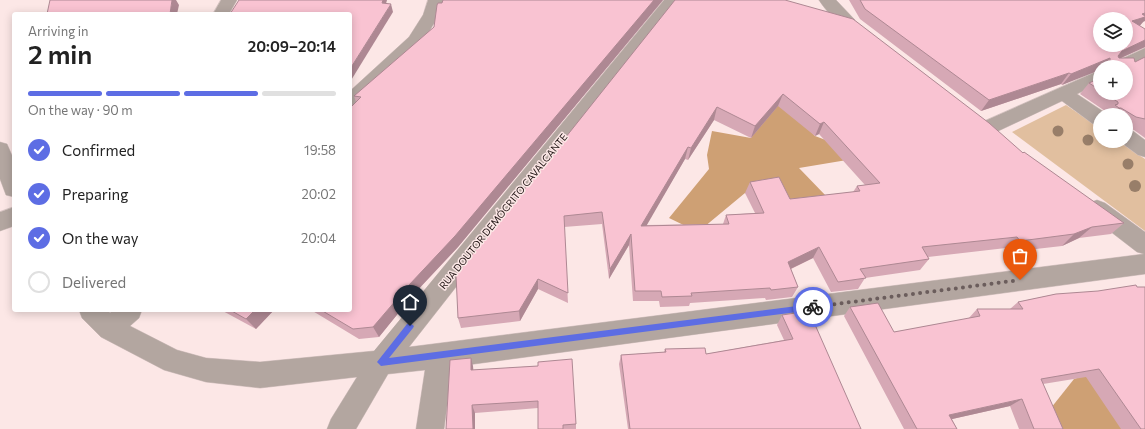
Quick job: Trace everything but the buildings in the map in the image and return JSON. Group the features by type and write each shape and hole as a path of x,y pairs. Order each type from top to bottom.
{"street":[{"path":"222,12 229,0"},
{"path":"352,100 415,41 431,15 436,0"},
{"name":"RUA DOUTOR DEMÓCRITO CAVALCANTE","path":"341,429 381,362 673,0"},
{"path":"810,9 853,25 827,0"},
{"path":"1133,60 1145,54"},
{"path":"1006,142 981,123 1063,93 1093,79"},
{"path":"1063,93 1093,114"},
{"path":"1133,141 1145,150"},
{"path":"0,149 12,183"},
{"path":"1082,198 1145,245"},
{"path":"0,222 12,217"},
{"path":"93,312 110,329 173,361 206,370 260,375 440,356 1145,264"},
{"path":"110,329 128,312"},
{"path":"430,429 440,356"}],"shaded area":[{"path":"776,91 815,136 831,142 847,160 799,168 827,197 792,204 745,193 698,232 669,218 709,169 707,155 712,131 751,138"},
{"path":"1066,105 1093,123 1093,148 1128,148 1145,159 1145,231 1012,132"},
{"path":"1086,375 1123,429 1047,429 1047,413 1074,379"}],"way so far":[{"path":"813,307 1020,280"}],"route":[{"path":"410,326 381,362 440,356 813,307"}]}
